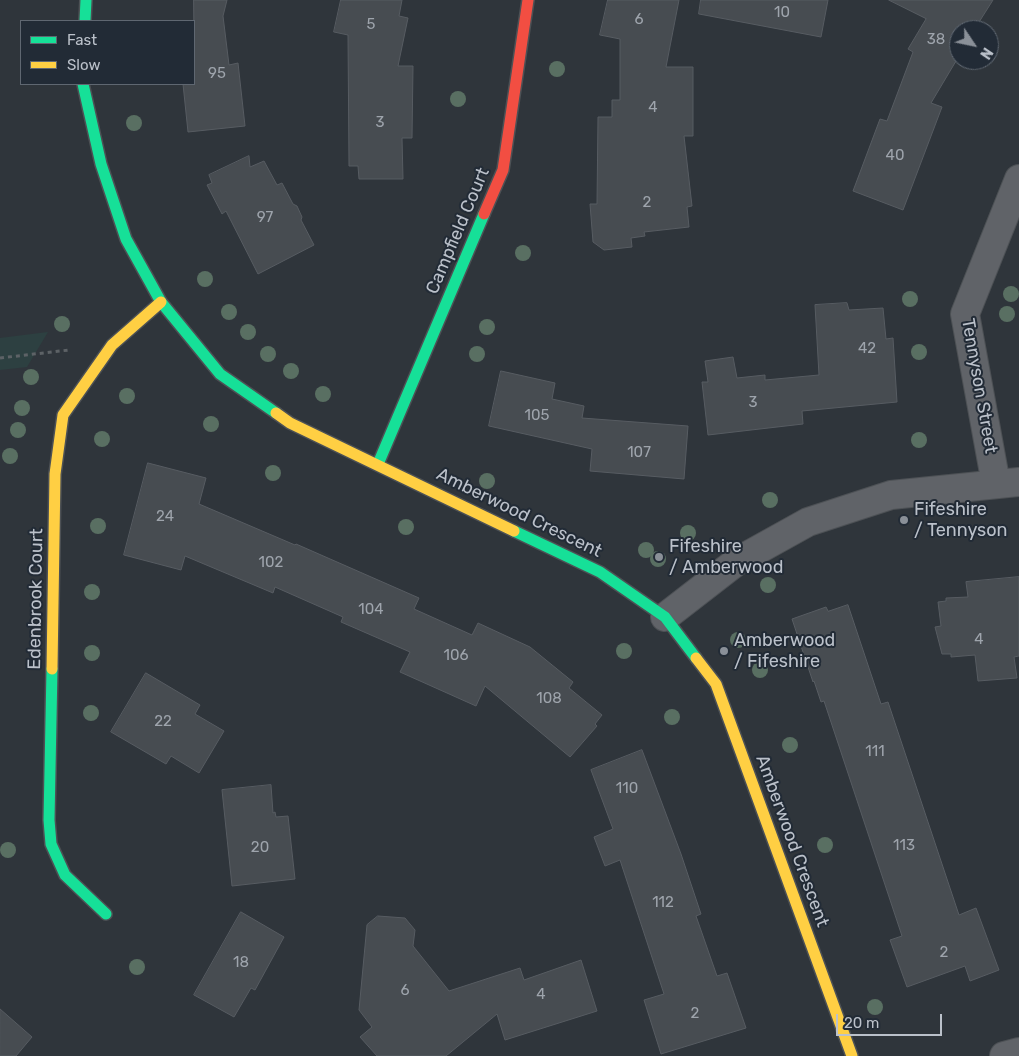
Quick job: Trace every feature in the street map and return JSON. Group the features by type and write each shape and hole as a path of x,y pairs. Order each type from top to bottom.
{"street":[{"path":"85,20 86,0"},
{"name":"Campfield Court","path":"378,464 503,170 528,0"},
{"name":"Amberwood Crescent","path":"83,85 101,164 126,239 161,302 220,374 290,423 600,572 665,617 716,684 852,1056"},
{"name":"Tennyson Street","path":"1008,483 965,314 1019,179"},
{"name":"Edenbrook Court","path":"106,914 65,875 51,844 49,820 57,464 63,415 112,345 161,302"},
{"path":"665,617 736,562 808,522 891,496 1008,483"},
{"path":"1004,1056 1019,1052"}],"path":[{"path":"0,358 112,345"}],"shaded area":[{"path":"48,332 27,367 0,370 0,338"}],"building":[{"path":"194,0 227,0 223,16 229,65 238,63 245,126 188,132 183,85 195,85"},
{"path":"341,0 402,0 399,16 408,18 398,66 413,66 412,138 402,138 403,179 359,179 358,166 349,166 348,35 334,32"},
{"path":"608,0 679,0 666,67 693,67 693,136 684,136 692,206 687,207 689,227 644,232 645,236 631,238 632,247 604,250 593,242 590,204 597,204 598,117 612,117 612,100 620,100 620,39 600,35"},
{"path":"701,0 828,0 821,37 699,14"},
{"path":"889,0 993,0 980,20 949,20 949,70 951,70 931,103 942,107 903,210 853,191 880,119 887,121 913,52 908,49 926,19"},
{"path":"249,156 250,167 264,161 277,185 282,183 293,204 297,206 302,217 301,220 314,245 258,274 226,211 222,214 207,185 212,183 209,175"},
{"path":"847,303 849,310 883,308 886,339 893,338 897,402 802,411 803,424 708,435 702,382 708,382 705,361 733,357 737,378 765,375 765,380 819,375 815,305"},
{"path":"501,371 555,383 552,399 584,406 582,418 688,426 684,479 590,471 592,449 489,426"},
{"path":"148,463 206,478 199,504 419,598 414,609 472,635 478,623 530,647 573,682 569,688 602,715 595,724 597,726 570,757 485,686 476,706 400,672 410,652 341,622 343,617 275,587 273,593 185,556 181,570 124,555"},
{"path":"1019,577 1019,656 1014,657 1017,678 978,681 975,655 951,657 951,654 942,654 935,627 941,626 938,602 946,601 946,598 968,597 966,582"},
{"path":"848,605 881,704 888,702 959,915 976,908 999,970 970,981 965,966 907,987 890,940 902,936 824,701 821,702 813,682 792,619 826,607 828,611"},
{"path":"146,673 200,705 195,714 224,731 199,773 171,756 166,764 111,732"},
{"path":"642,750 701,914 696,916 717,976 727,973 746,1028 661,1054 644,1000 664,994 620,860 605,866 594,837 613,829 591,770"},
{"path":"271,785 273,813 275,812 276,817 288,816 295,879 232,886 222,790"},
{"path":"241,912 284,937 255,990 251,988 234,1017 194,995"},
{"path":"378,916 405,918 415,930 413,946 449,991 520,968 524,980 581,960 597,1011 505,1040 497,1014 446,1056 377,1056 360,1037 372,1027 359,1010 367,925"},
{"path":"0,1009 32,1037 16,1056 0,1056"}],"traffic: fast":[{"path":"85,20 86,0"},
{"path":"83,85 101,164 126,239 161,302 220,374 276,413"},
{"path":"378,464 484,214"},
{"path":"514,531 600,572 665,617 696,658"},
{"path":"52,669 49,820 51,844 65,875 106,914"}],"traffic: slow":[{"path":"52,669 55,474 63,415 112,345 161,302"},
{"path":"276,413 290,423 514,531"},
{"path":"696,658 716,684 852,1056"}],"traffic: jam":[{"path":"484,214 503,170 528,0"}],"place":[{"name":"Fifeshire / Tennyson","path":"904,520"},
{"name":"Fifeshire / Amberwood","path":"659,557"},
{"name":"Amberwood / Fifeshire","path":"724,651"}]}
